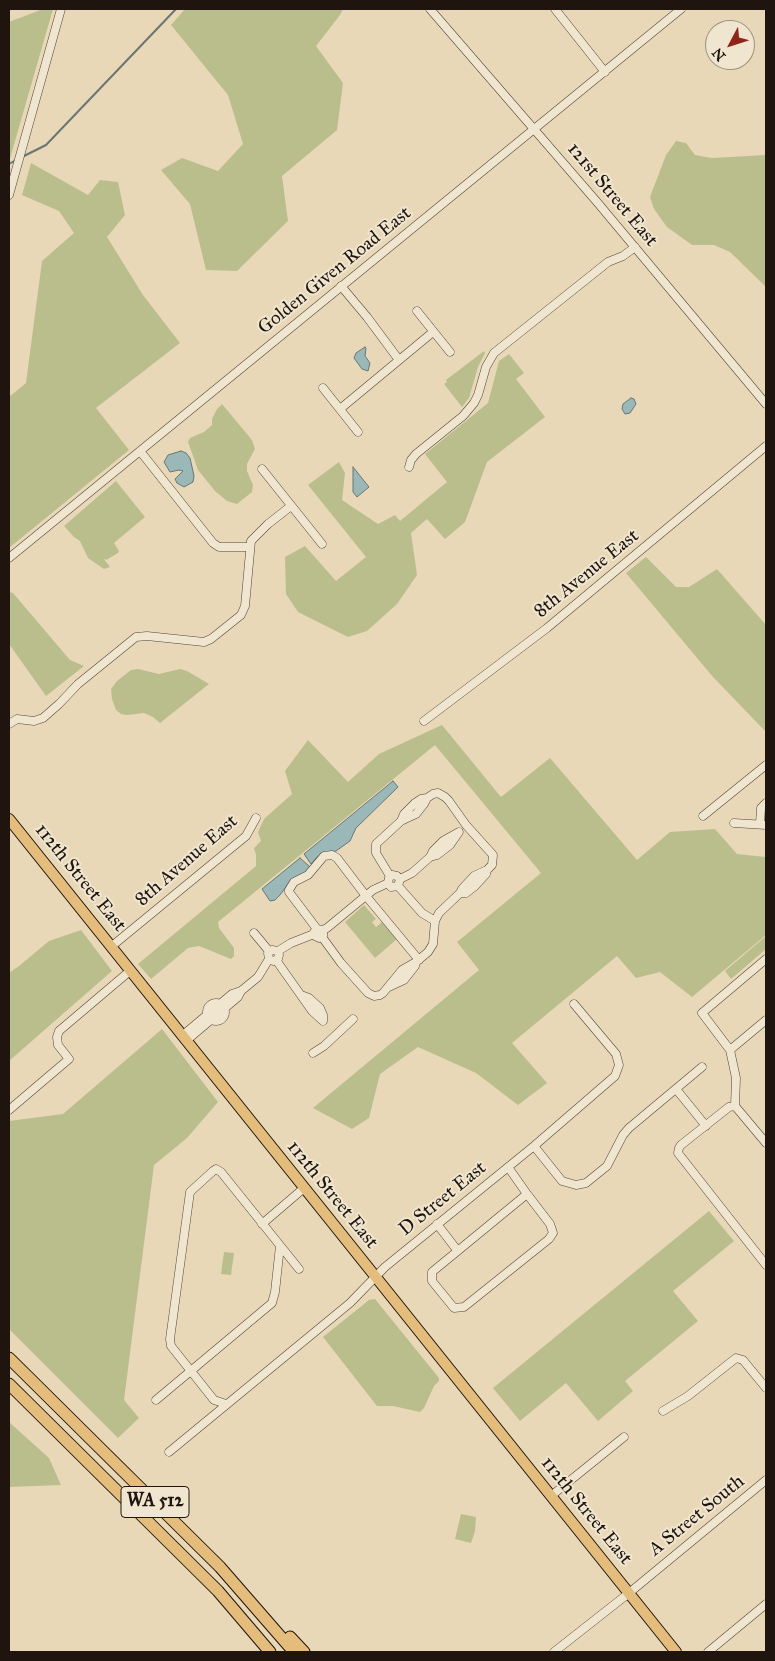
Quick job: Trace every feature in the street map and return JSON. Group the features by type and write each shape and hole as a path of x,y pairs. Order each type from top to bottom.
{"highway":[{"name":"WA 512","path":"9,1358 220,1567 294,1652"},
{"name":"WA 512","path":"9,1384 218,1591 270,1652"},
{"path":"220,1567 265,1610 304,1652"},
{"path":"218,1591 261,1652"}],"main road":[{"name":"112th Street East","path":"9,819 676,1652"}],"street":[{"path":"9,195 61,9"},
{"name":"121st Street East","path":"430,9 635,247 766,404"},
{"path":"555,9 605,72"},
{"name":"Golden Given Road East","path":"9,558 681,9"},
{"path":"409,467 416,454 463,416 474,404 486,367 494,353 608,262 622,256 635,247"},
{"path":"341,286 399,360"},
{"path":"417,311 450,352"},
{"path":"340,409 433,332"},
{"path":"323,388 358,432"},
{"name":"8th Avenue East","path":"424,721 547,628 766,446"},
{"path":"140,451 213,543 219,547 249,547"},
{"path":"262,469 322,544"},
{"path":"9,724 17,719 34,721 43,718 78,684 136,637 147,636 204,642 212,639 241,614 246,606 249,547 253,538 291,506"},
{"path":"703,816 766,765"},
{"path":"389,880 376,853 376,844 401,821 404,814 415,803 436,793 445,796 466,825 493,855 493,862 476,886 466,893 460,893 443,908 435,921 433,944 428,952 418,961 404,980 389,987 380,995 368,993 341,963 289,892 292,884 308,875 324,856 332,855 337,858 418,961"},
{"path":"734,823 763,825 761,808 766,803"},
{"name":"8th Avenue East","path":"112,946 246,836 256,818"},
{"path":"399,883 430,857 437,855 450,845 466,825"},
{"path":"222,1006 238,997 241,991 258,977 273,956 291,943 319,932 374,890 397,876 399,883 422,913 435,921"},
{"path":"254,933 273,956 312,1011 334,1035"},
{"path":"766,959 702,1013 730,1050 736,1078 735,1106 766,1143"},
{"path":"9,1110 68,1059 58,1044 57,1036 59,1031 131,970"},
{"path":"215,1003 222,1006 225,1014 222,1019 216,1021 209,1017 207,1009 210,1005 215,1003"},
{"name":"D Street East","path":"169,1452 350,1303 385,1267 534,1146 615,1076 618,1065 616,1054 574,1004"},
{"path":"185,1038 209,1017"},
{"path":"312,1053 324,1046 353,1018"},
{"path":"730,1050 766,1020"},
{"path":"534,1146 562,1181 580,1184 593,1179 607,1166 623,1135 629,1128 702,1067"},
{"path":"676,1089 706,1126"},
{"path":"735,1106 729,1107 681,1145 678,1151 680,1158 766,1265"},
{"path":"508,1167 550,1224 552,1233 549,1239 464,1307 454,1308 432,1281 431,1276 434,1268 527,1194"},
{"path":"226,1404 214,1400 172,1349 170,1339 189,1195 213,1171 221,1172 299,1269"},
{"path":"262,1224 304,1188"},
{"path":"436,1224 457,1250"},
{"path":"156,1400 272,1303 280,1246"},
{"path":"663,1411 688,1396 736,1358 743,1360 766,1388"},
{"path":"551,1496 624,1437"},
{"name":"A Street South","path":"554,1652 766,1480"},
{"path":"708,1652 766,1604"}],"green space":[{"path":"43,9 53,9 9,162 9,22"},
{"path":"185,9 343,9 316,46 343,83 337,130 282,176 288,221 237,271 206,270 190,204 161,170 182,158 218,171 243,144 228,95 171,25"},
{"path":"676,141 686,143 695,155 712,158 766,155 766,287 730,252 714,245 692,245 667,227 654,209 650,197 666,155"},
{"path":"31,163 88,195 100,180 118,182 125,215 107,237 143,295 180,343 96,408 129,450 9,548 9,397 26,383 42,261 74,233 59,211 22,195"},
{"path":"484,351 485,353 478,367 469,398 462,407 444,384 447,382 446,380"},
{"path":"509,354 524,373 516,379 545,417 487,462 465,522 445,539 427,519 411,533 417,575 397,604 367,631 348,637 298,612 286,594 285,557 305,546 336,581 366,557 308,485 339,462 345,473 342,500 378,524 395,515 400,521 447,482 425,454 488,403 499,361"},
{"path":"222,404 252,440 255,449 247,464 247,471 253,485 252,492 237,504 227,501 215,491 198,470 188,442 190,438 204,432 212,425 212,419"},
{"path":"116,481 145,517 114,543 119,551 106,560 103,558 110,567 104,569 88,558 80,541 64,526"},
{"path":"646,557 676,587 689,587 717,569 766,625 766,732 713,677 626,573"},
{"path":"9,592 13,593 70,660 84,666 46,696 9,644"},
{"path":"138,669 159,674 180,669 209,684 160,723 144,713 127,715 121,714 116,710 111,689 117,681 131,670"},
{"path":"442,725 501,797 550,758 637,860 670,832 715,829 737,854 766,857 766,935 692,997 660,972 636,978 617,956 512,1043 547,1083 518,1105 476,1073 418,1047 380,1074 369,1118 352,1129 313,1108 479,970 457,942 541,873 435,745 218,922 219,928 234,948 234,956 231,959 199,946 188,948 151,979 138,964 256,866 254,848 261,841 258,832 264,819 292,794 285,771 308,740 348,782 379,754"},
{"path":"364,905 376,919 372,922 376,927 382,922 397,939 375,958 345,922"},
{"path":"81,930 112,971 9,1061 9,973 49,941"},
{"path":"766,936 766,949 731,979 725,971"},
{"path":"162,1029 218,1102 187,1138 154,1165 124,1400 139,1418 118,1438 9,1329 9,1121 63,1114"},
{"path":"709,1211 734,1241 673,1291 698,1321 625,1381 633,1391 598,1421 566,1383 520,1421 493,1388"},
{"path":"224,1252 234,1253 231,1275 221,1274"},
{"path":"375,1299 439,1378 424,1408 420,1412 393,1406 377,1406 323,1337 369,1300"},
{"path":"9,1422 49,1458 61,1485 9,1487"},
{"path":"461,1514 476,1517 475,1531 471,1543 455,1539"}],"water":[{"path":"365,347 365,356 370,363 368,371 362,369 354,358 356,353"},
{"path":"631,398 634,399 636,404 630,413 625,414 622,409 623,404"},
{"path":"181,451 190,458 194,476 193,482 184,487 177,483 175,479 183,471 170,472 164,462 168,455"},
{"path":"353,467 369,487 357,497 353,492"},
{"path":"393,781 398,787 356,828 350,841 336,851 323,853 311,864 304,854"},
{"path":"300,858 310,867 303,874 291,880 275,900 270,901 262,889"}],"waterway":[{"path":"22,157 46,145 176,9"},
{"path":"9,164 16,160"}]}
